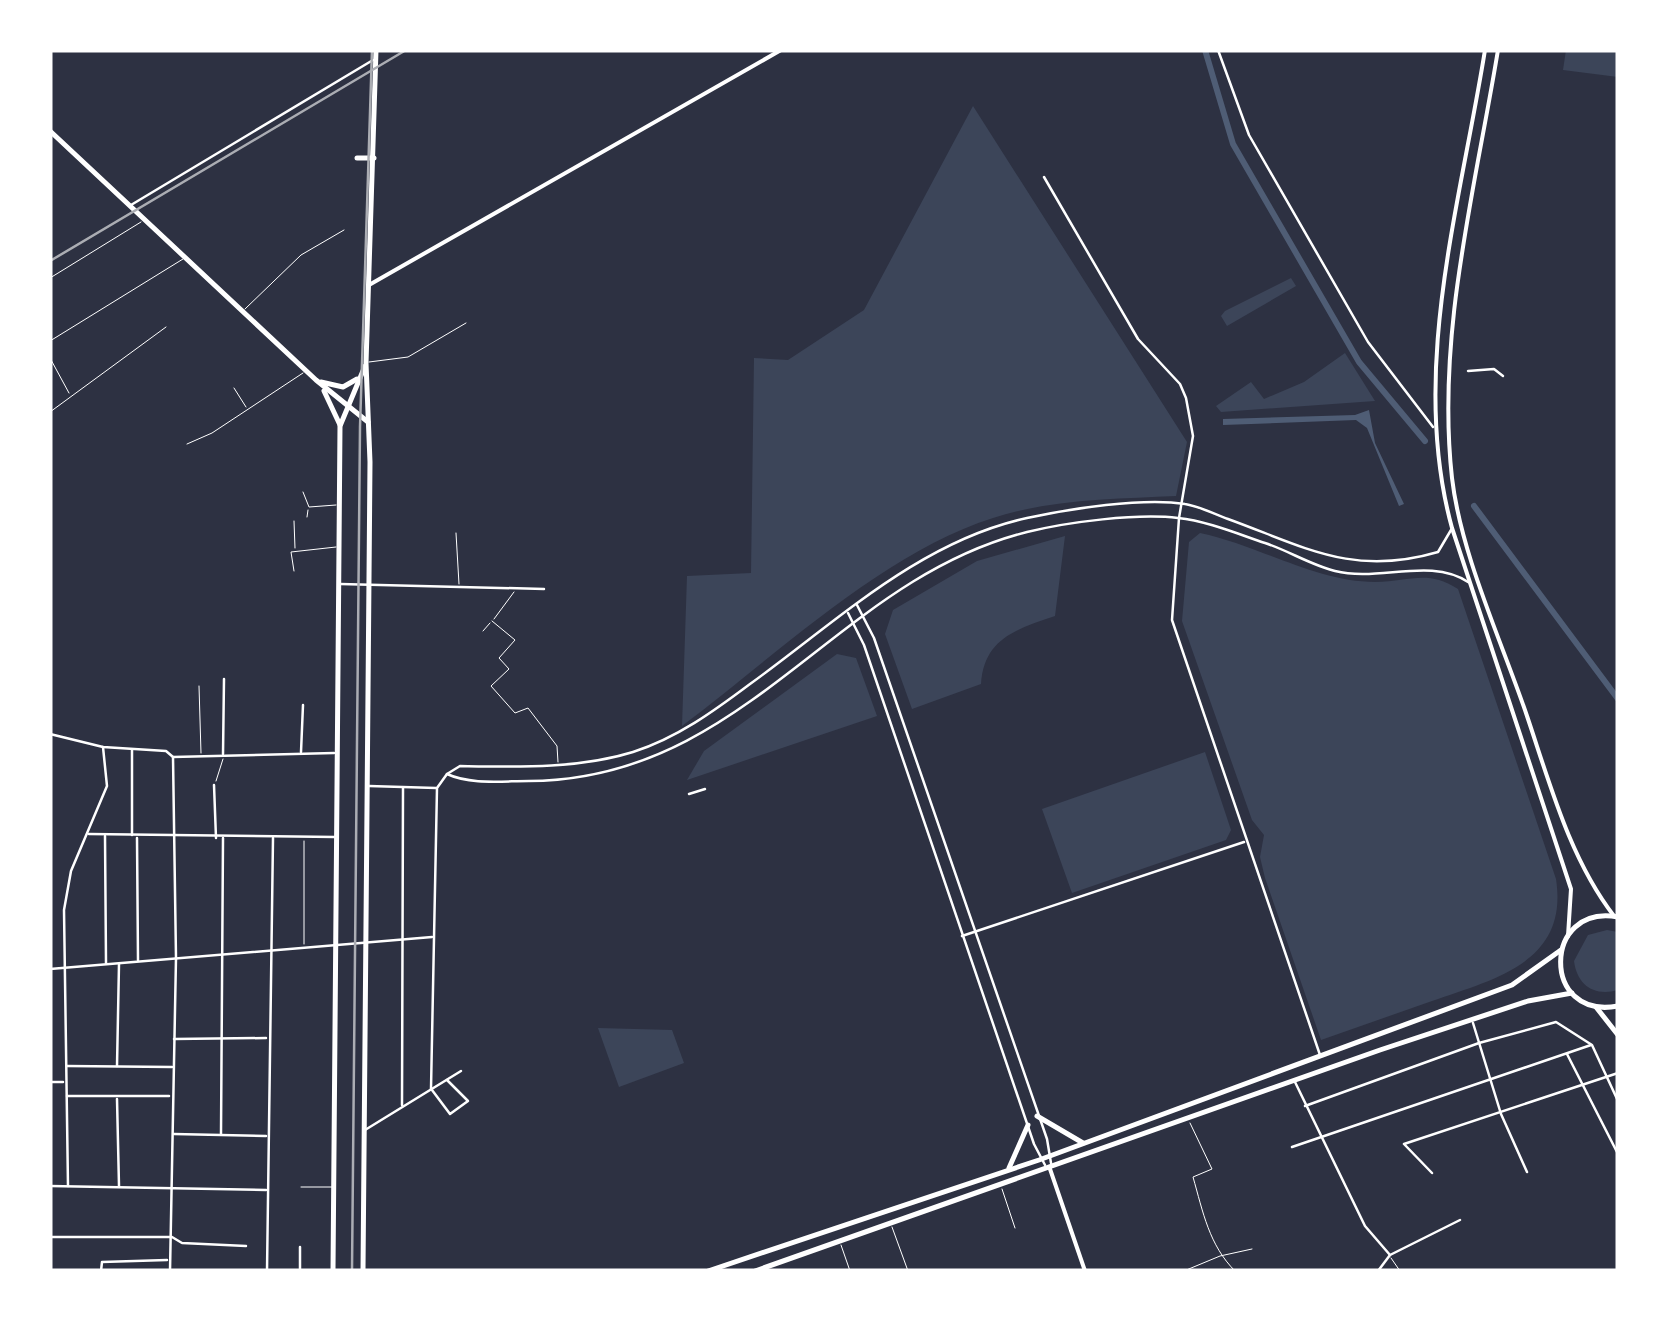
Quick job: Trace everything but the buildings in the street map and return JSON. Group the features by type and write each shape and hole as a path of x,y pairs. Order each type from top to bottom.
{"main road":[{"path":"363,1271 370,584 366,362 376,50"},
{"path":"369,285 781,50"},
{"path":"1498,50 1452,332 1452,480 1467,542 1552,789 1589,882 1616,917"},
{"path":"1485,51 1438,330 1433,427 1439,480 1571,890 1561,974 1572,993 1596,1007 1618,1035"},
{"path":"50,131 306,371 369,422"},
{"path":"1471,140 1483,141"},
{"path":"356,158 374,158"},
{"path":"356,311 368,311"},
{"path":"316,380 349,385 366,362"},
{"path":"340,426 366,362"},
{"path":"316,380 332,400 340,426 333,1271"},
{"path":"1540,794 1552,789"},
{"path":"1568,936 1589,919 1616,917"},
{"path":"708,1271 1040,1160 1512,985 1561,950"},
{"path":"755,1271 1472,1020 1572,993"},
{"path":"1596,1007 1618,1006"},
{"path":"1038,1116 1083,1143"},
{"path":"1008,1170 1028,1125"},
{"path":"1050,1169 1084,1271"}],"street":[{"path":"1218,50 1259,152 1368,342 1433,427"},
{"path":"130,206 376,59"},
{"path":"1044,177 1138,338 1180,384 1186,398 1193,436 1179,518 1172,620 1320,1055"},
{"path":"1468,371 1494,369 1503,376"},
{"path":"446,1080 468,1100 450,1114 430,1089 437,788 447,774 460,766 558,765 632,752 665,739 704,718 914,563 1024,518 1182,503 1322,556 1364,564 1403,562 1438,552 1452,528"},
{"path":"447,774 481,780 592,778 664,754 712,730 921,575 1028,532 1179,518 1268,544 1335,571 1384,576 1445,569 1469,582"},
{"path":"339,584 544,589"},
{"path":"857,605 1052,1155 1050,1169"},
{"path":"847,612 855,624 1040,1160 1050,1169"},
{"path":"223,756 224,679"},
{"path":"302,752 303,705"},
{"path":"50,734 104,748 166,751 173,757 337,754"},
{"path":"68,1186 64,910 71,871 90,834 107,786 104,748"},
{"path":"132,748 138,961"},
{"path":"170,1271 176,958 173,757"},
{"path":"214,785 216,838"},
{"path":"368,786 437,788"},
{"path":"402,1106 403,788"},
{"path":"689,794 705,789"},
{"path":"90,834 337,836"},
{"path":"105,834 106,964"},
{"path":"221,1134 223,838"},
{"path":"267,1271 273,838"},
{"path":"962,936 1245,841"},
{"path":"50,968 434,937"},
{"path":"117,1066 118,963"},
{"path":"1472,1020 1488,1078 1526,1172"},
{"path":"1305,1106 1478,1043 1556,1022 1592,1044 1618,1102"},
{"path":"173,1039 269,1038"},
{"path":"1292,1147 1592,1044"},
{"path":"1567,1052 1618,1154"},
{"path":"65,1066 172,1067"},
{"path":"364,1131 462,1071"},
{"path":"1432,1173 1404,1144 1618,1073"},
{"path":"1295,1081 1365,1226 1390,1256"},
{"path":"50,1082 65,1082"},
{"path":"65,1096 171,1096"},
{"path":"118,1097 119,1186"},
{"path":"172,1134 268,1136"},
{"path":"50,1186 267,1190"},
{"path":"1378,1271 1390,1256 1460,1220"},
{"path":"50,1236 172,1237 182,1243 246,1246"},
{"path":"300,1247 300,1271"},
{"path":"101,1271 102,1262 169,1260"}],"lane":[{"path":"50,278 146,220"},
{"path":"242,311 301,256 344,230"},
{"path":"50,341 186,258"},
{"path":"366,362 408,357 466,323"},
{"path":"50,412 166,327"},
{"path":"50,358 71,396"},
{"path":"187,444 306,371"},
{"path":"234,388 248,410"},
{"path":"303,492 309,506 308,517"},
{"path":"309,506 340,505"},
{"path":"294,521 295,551"},
{"path":"456,533 459,588"},
{"path":"294,571 291,552 339,547"},
{"path":"483,631 508,604 514,589"},
{"path":"492,621 515,640 499,658 509,669 492,686 516,713 528,708 558,746 558,765"},
{"path":"199,686 201,756"},
{"path":"214,785 223,756"},
{"path":"304,838 304,949"},
{"path":"1189,1120 1212,1169 1193,1177 1220,1256 1235,1271"},
{"path":"1001,1186 1015,1228"},
{"path":"301,1187 334,1187"},
{"path":"891,1224 908,1271"},
{"path":"840,1242 850,1271"},
{"path":"1184,1271 1220,1256 1252,1250"},
{"path":"1390,1256 1400,1271"}],"shaded area":[{"path":"1566,50 1618,50 1618,77 1563,70"},
{"path":"973,106 1187,442 1176,496 1038,507 952,534 911,555 831,609 682,726 687,576 751,573 754,358 788,360 864,310"},
{"path":"1291,278 1296,286 1227,326 1221,316 1225,311"},
{"path":"1345,353 1375,401 1221,412 1216,406 1251,382 1264,399 1304,382"},
{"path":"1369,410 1375,443 1404,504 1399,506 1367,428 1356,420 1223,425 1223,419 1355,415"},
{"path":"1200,533 1331,576 1375,582 1427,578 1458,589 1556,879 1557,907 1551,930 1539,949 1522,963 1479,984 1321,1040 1265,878 1260,857 1264,835 1252,820 1182,621 1189,542"},
{"path":"1065,536 1055,616 1016,631 996,646 983,668 981,684 912,709 885,634 893,610 977,561"},
{"path":"837,654 856,658 877,716 687,780 704,751"},
{"path":"1205,752 1231,830 1226,840 1072,893 1042,809"},
{"path":"1607,930 1618,932 1618,990 1601,992 1583,983 1574,961 1588,935"},
{"path":"598,1028 672,1030 684,1063 619,1087"}],"waterway":[{"path":"1205,50 1233,144 1359,362 1425,441"},
{"path":"1474,506 1618,699"}],"railway":[{"path":"352,1271 360,427 372,50"},
{"path":"50,261 406,50"}]}
